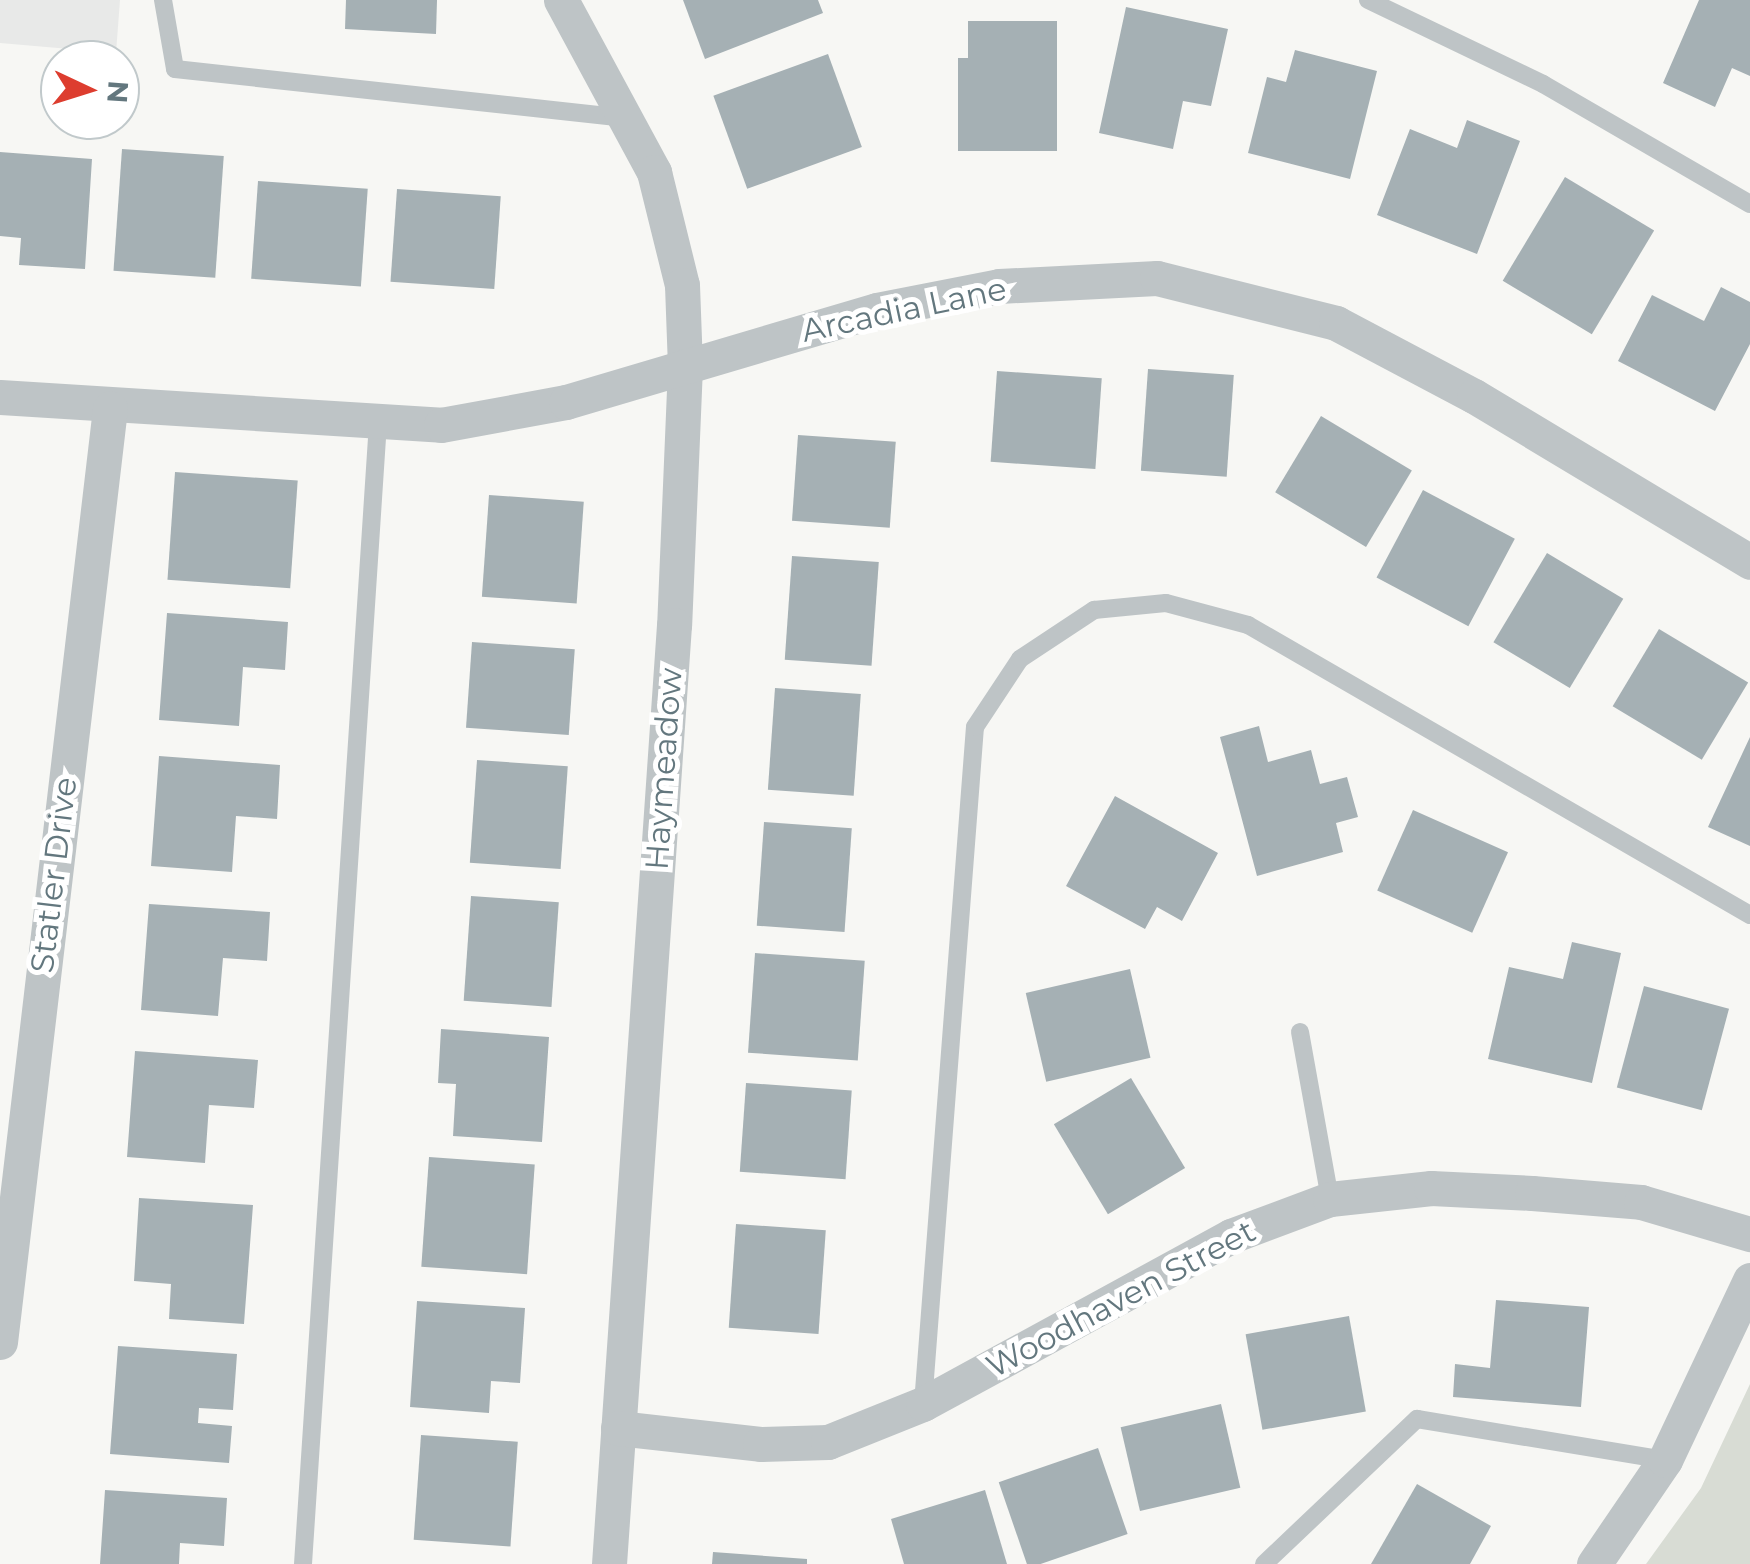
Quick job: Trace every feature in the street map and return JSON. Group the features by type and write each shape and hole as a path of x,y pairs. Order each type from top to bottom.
{"street":[{"name":"Haymeadow","path":"562,0 654,172 671,230 685,366 674,626 609,1564"},
{"name":"Arcadia Lane","path":"0,397 110,408 440,425 566,402 877,310 1000,286 1158,278 1336,322 1474,396 1750,562"},
{"name":"Statler Drive","path":"0,1342 110,408"},
{"name":"Woodhaven Street","path":"618,1428 760,1444 828,1442 923,1404 1232,1236 1330,1200 1430,1188 1532,1193 1640,1202 1750,1234"},
{"path":"1594,1564 1666,1460 1750,1280"}],"lane":[{"path":"163,0 175,69 623,118"},
{"path":"1368,0 1543,84 1750,204"},
{"path":"303,1564 378,424"},
{"path":"923,1404 975,727 1020,658 1094,610 1166,603 1248,625 1750,915"},
{"path":"1300,1032 1330,1200"},
{"path":"1264,1564 1418,1419 1666,1460"}],"shaded area":[{"path":"0,0 120,0 117,40 40,40 40,46 0,43"},
{"path":"1750,1384 1750,1564 1646,1564 1701,1488"}],"building":[{"path":"346,0 437,0 436,34 345,29"},
{"path":"683,0 818,0 823,13 705,59"},
{"path":"1699,0 1750,0 1750,76 1732,68 1715,107 1663,83"},
{"path":"1126,7 1228,29 1211,106 1183,101 1173,149 1099,133"},
{"path":"968,21 1057,21 1057,151 958,151 958,58 968,58"},
{"path":"1295,50 1377,71 1350,179 1248,153 1267,77 1286,82"},
{"path":"828,54 862,147 747,189 713,96"},
{"path":"1467,120 1520,141 1477,254 1377,215 1410,129 1457,148"},
{"path":"122,149 224,156 215,278 113,271"},
{"path":"0,152 92,159 85,269 19,265 21,238 0,236"},
{"path":"1565,177 1654,231 1592,334 1503,281"},
{"path":"258,181 368,189 361,286 251,279"},
{"path":"397,189 501,196 494,289 391,282"},
{"path":"1721,287 1750,302 1750,344 1715,411 1618,361 1652,295 1704,321"},
{"path":"1148,369 1234,375 1227,477 1141,471"},
{"path":"997,371 1102,378 1095,469 991,462"},
{"path":"1321,416 1412,471 1366,547 1275,492"},
{"path":"798,435 896,442 890,528 792,521"},
{"path":"175,472 298,481 290,588 167,580"},
{"path":"1423,490 1515,539 1468,626 1377,577"},
{"path":"489,495 584,502 577,603 482,597"},
{"path":"1547,553 1623,599 1570,688 1493,642"},
{"path":"792,556 879,562 872,666 785,660"},
{"path":"167,613 288,622 285,670 243,667 239,726 159,720"},
{"path":"1659,629 1748,683 1702,760 1613,706"},
{"path":"472,642 575,649 569,735 466,728"},
{"path":"775,688 861,694 854,796 768,790"},
{"path":"1259,726 1268,762 1311,750 1320,784 1347,777 1358,817 1336,823 1343,852 1257,876 1220,737"},
{"path":"1750,737 1750,846 1708,827"},
{"path":"159,756 280,765 277,819 236,816 232,872 151,866"},
{"path":"477,760 568,766 561,869 470,863"},
{"path":"1115,796 1218,853 1182,921 1157,907 1145,929 1066,886"},
{"path":"1413,810 1508,852 1472,933 1377,890"},
{"path":"764,822 852,828 845,932 757,926"},
{"path":"471,896 559,902 551,1007 464,1001"},
{"path":"149,904 270,912 267,961 223,958 218,1016 141,1010"},
{"path":"1572,942 1621,953 1592,1083 1488,1059 1509,967 1563,979"},
{"path":"755,953 865,961 858,1060 748,1053"},
{"path":"1130,969 1150,1058 1046,1082 1026,993"},
{"path":"1644,986 1729,1009 1702,1110 1617,1087"},
{"path":"441,1029 549,1037 542,1142 453,1136 456,1084 438,1083"},
{"path":"135,1051 258,1060 254,1108 209,1105 205,1163 127,1157"},
{"path":"1131,1078 1185,1168 1108,1214 1054,1124"},
{"path":"746,1083 852,1090 846,1179 740,1172"},
{"path":"429,1157 535,1164 527,1274 421,1267"},
{"path":"139,1198 253,1205 244,1324 169,1319 171,1284 134,1281"},
{"path":"736,1224 826,1230 819,1334 729,1328"},
{"path":"1496,1300 1589,1307 1581,1407 1453,1397 1455,1364 1490,1368"},
{"path":"417,1301 525,1308 520,1383 491,1381 489,1413 410,1407"},
{"path":"1349,1316 1366,1412 1262,1430 1246,1334"},
{"path":"118,1346 237,1354 233,1410 199,1408 198,1423 232,1426 229,1463 110,1454"},
{"path":"1221,1404 1240,1488 1140,1511 1121,1427"},
{"path":"421,1435 518,1442 510,1547 414,1540"},
{"path":"1098,1448 1128,1534 1041,1564 1027,1564 999,1482"},
{"path":"1417,1484 1491,1526 1470,1564 1371,1564"},
{"path":"105,1490 227,1498 224,1546 180,1543 179,1564 100,1564"},
{"path":"985,1490 1007,1564 904,1564 891,1519"},
{"path":"713,1552 807,1559 807,1564 712,1564"}]}
